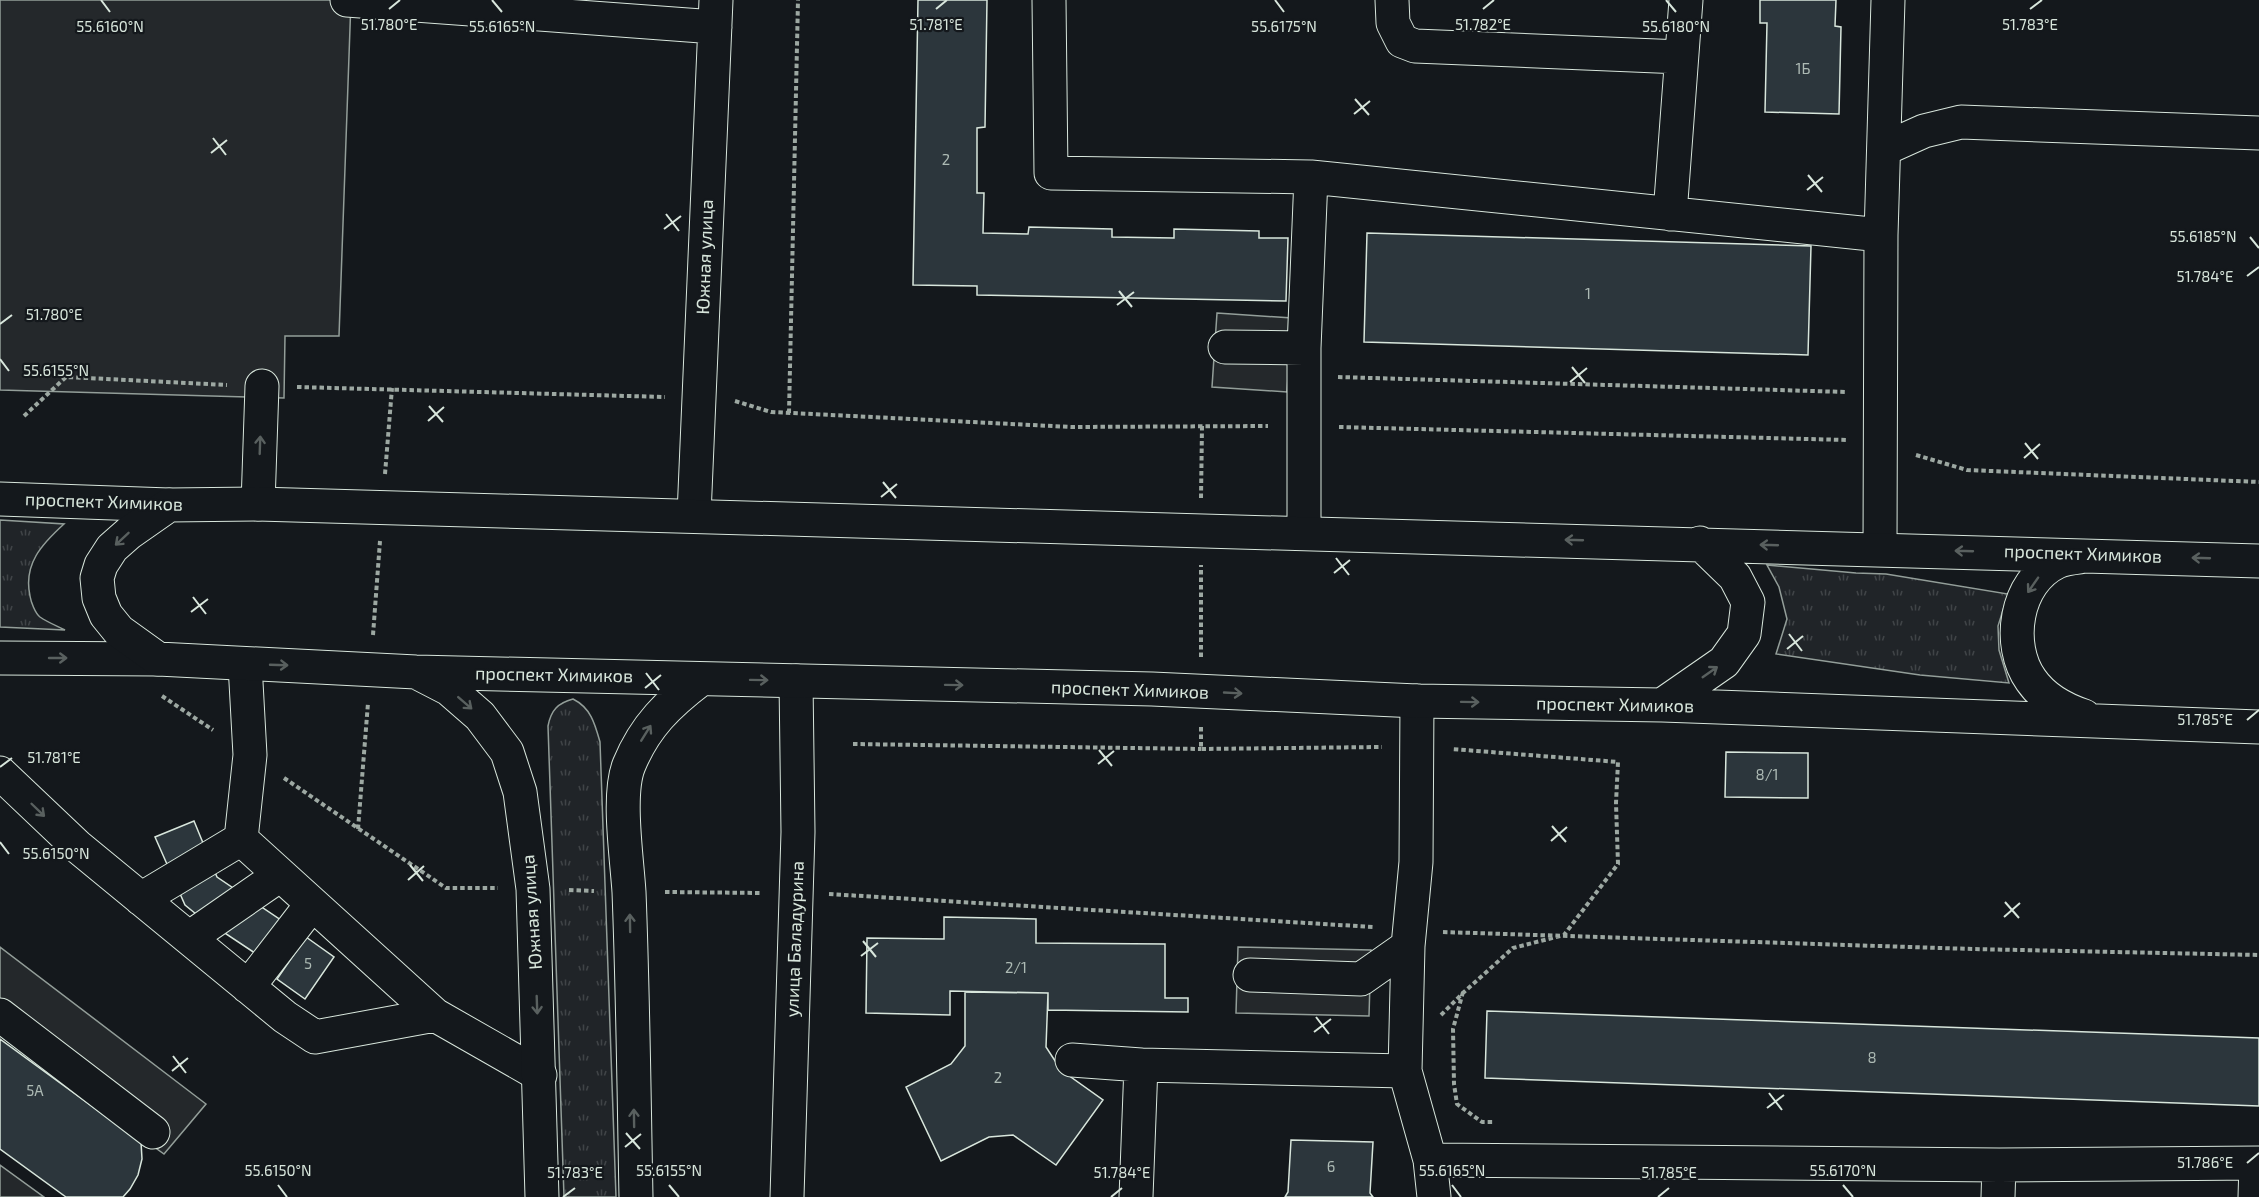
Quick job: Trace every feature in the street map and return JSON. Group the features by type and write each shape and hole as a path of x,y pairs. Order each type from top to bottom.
{"main road":[{"path":"347,0 715,14"},
{"path":"525,0 715,14"},
{"path":"1049,0 1051,173 1311,177 1881,235"},
{"path":"1392,0 1393,24 1402,40 1416,46 1681,57"},
{"path":"1670,214 1686,0"},
{"path":"1880,549 1881,235 1888,0"},
{"name":"Южная улица","path":"694,515 715,14"},
{"path":"1884,149 1924,131 1961,122 2259,133"},
{"path":"1304,532 1304,362 1311,177"},
{"path":"1225,347 1304,362"},
{"path":"258,504 262,386"},
{"name":"проспект Химиков","path":"0,499 170,505 383,506 2259,561"},
{"path":"158,659 119,631 106,615 99,598 97,578 101,565 112,548 129,533 170,505"},
{"path":"1662,705 1724,662 1744,634 1748,602 1735,577 1700,543"},
{"path":"2100,722 2068,711 2041,692 2030,679 2023,664 2018,649 2017,632 2019,615 2032,585 2055,562 2102,555"},
{"name":"проспект Химиков","path":"0,658 158,659 416,672 1152,689 1417,702 1662,705 2259,726"},
{"path":"241,839 250,755 245,664"},
{"name":"Южная улица","path":"416,672 449,689 480,716 507,752 520,792 533,889 542,1197"},
{"path":"636,1197 629,892 624,807 628,767 646,730 670,702 700,679"},
{"name":"улица Баладурина","path":"788,1197 796,893 796,681"},
{"path":"1417,702 1416,862 1409,938 1406,1061 1430,1160 1434,1197"},
{"path":"0,773 77,846 285,1017 315,1036 435,1016"},
{"path":"241,839 435,1016 540,1075"},
{"path":"141,899 241,839"},
{"path":"189,938 280,875"},
{"path":"248,987 312,904"},
{"path":"1250,975 1360,979 1409,938"},
{"path":"0,1015 153,1132"},
{"path":"1072,1060 1141,1065 1406,1061"},
{"path":"1136,1197 1141,1065"},
{"path":"1430,1160 1998,1181 2258,1164 2255,1197"}],"path":[{"path":"789,413 798,0"},
{"path":"1304,362 1848,393"},
{"path":"24,416 66,377 262,386 726,399 771,412 1071,427 1304,426 1858,440 1967,470 2259,482"},
{"path":"358,829 392,388"},
{"path":"161,695 446,888 796,893 1409,938 1462,933 1564,935 1972,949 2259,955"},
{"path":"853,744 1201,749"},
{"path":"1406,1061 1464,992 1513,948 1564,935"},
{"path":"1464,992 1453,1029 1454,1084 1457,1104 1482,1122 1503,1123"}],"green space":[{"path":"0,520 64,524 48,539 36,556 29,574 29,585 31,601 38,615 65,630 0,627"},
{"path":"1767,565 1886,574 2008,594 1998,626 1999,650 2009,683 1920,675 1776,654 1787,619 1779,587"},
{"path":"573,699 588,712 600,742 616,1197 564,1197 548,726 556,708"}],"shaded area":[{"path":"0,0 351,0 339,336 285,336 284,398 0,390"},
{"path":"1217,313 1292,318 1287,392 1212,387"},
{"path":"0,947 206,1104 164,1154 0,1036"},
{"path":"1238,947 1371,950 1369,1016 1236,1013"},
{"path":"0,1165 44,1197 0,1197"}],"building":[{"path":"918,0 987,0 985,127 977,128 977,193 984,193 983,233 1028,234 1029,227 1112,229 1112,237 1174,238 1174,229 1259,231 1259,238 1288,238 1286,301 977,295 977,286 913,285"},
{"path":"1760,0 1836,0 1835,26 1841,27 1839,114 1765,112 1767,23 1760,23"},
{"path":"1367,233 1811,246 1808,355 1364,342"},
{"path":"1726,752 1808,753 1808,798 1725,797"},
{"path":"194,821 217,877 306,937 282,971 185,905 155,837"},
{"path":"944,917 1036,919 1036,943 1165,944 1165,998 1188,998 1188,1012 1048,1010 1048,993 950,991 950,1015 866,1013 867,938 944,939"},
{"path":"306,937 334,957 305,999 277,979"},
{"path":"965,992 1048,993 1046,1047 1061,1070 1103,1100 1056,1165 1013,1135 989,1137 941,1161 906,1087 951,1064 965,1046"},
{"path":"1487,1011 2259,1038 2259,1106 1485,1078"},
{"path":"0,1039 141,1142 142,1159 138,1175 123,1197 66,1197 0,1149"},
{"path":"1291,1140 1373,1142 1370,1193 1373,1197 1285,1197 1288,1192"}]}
